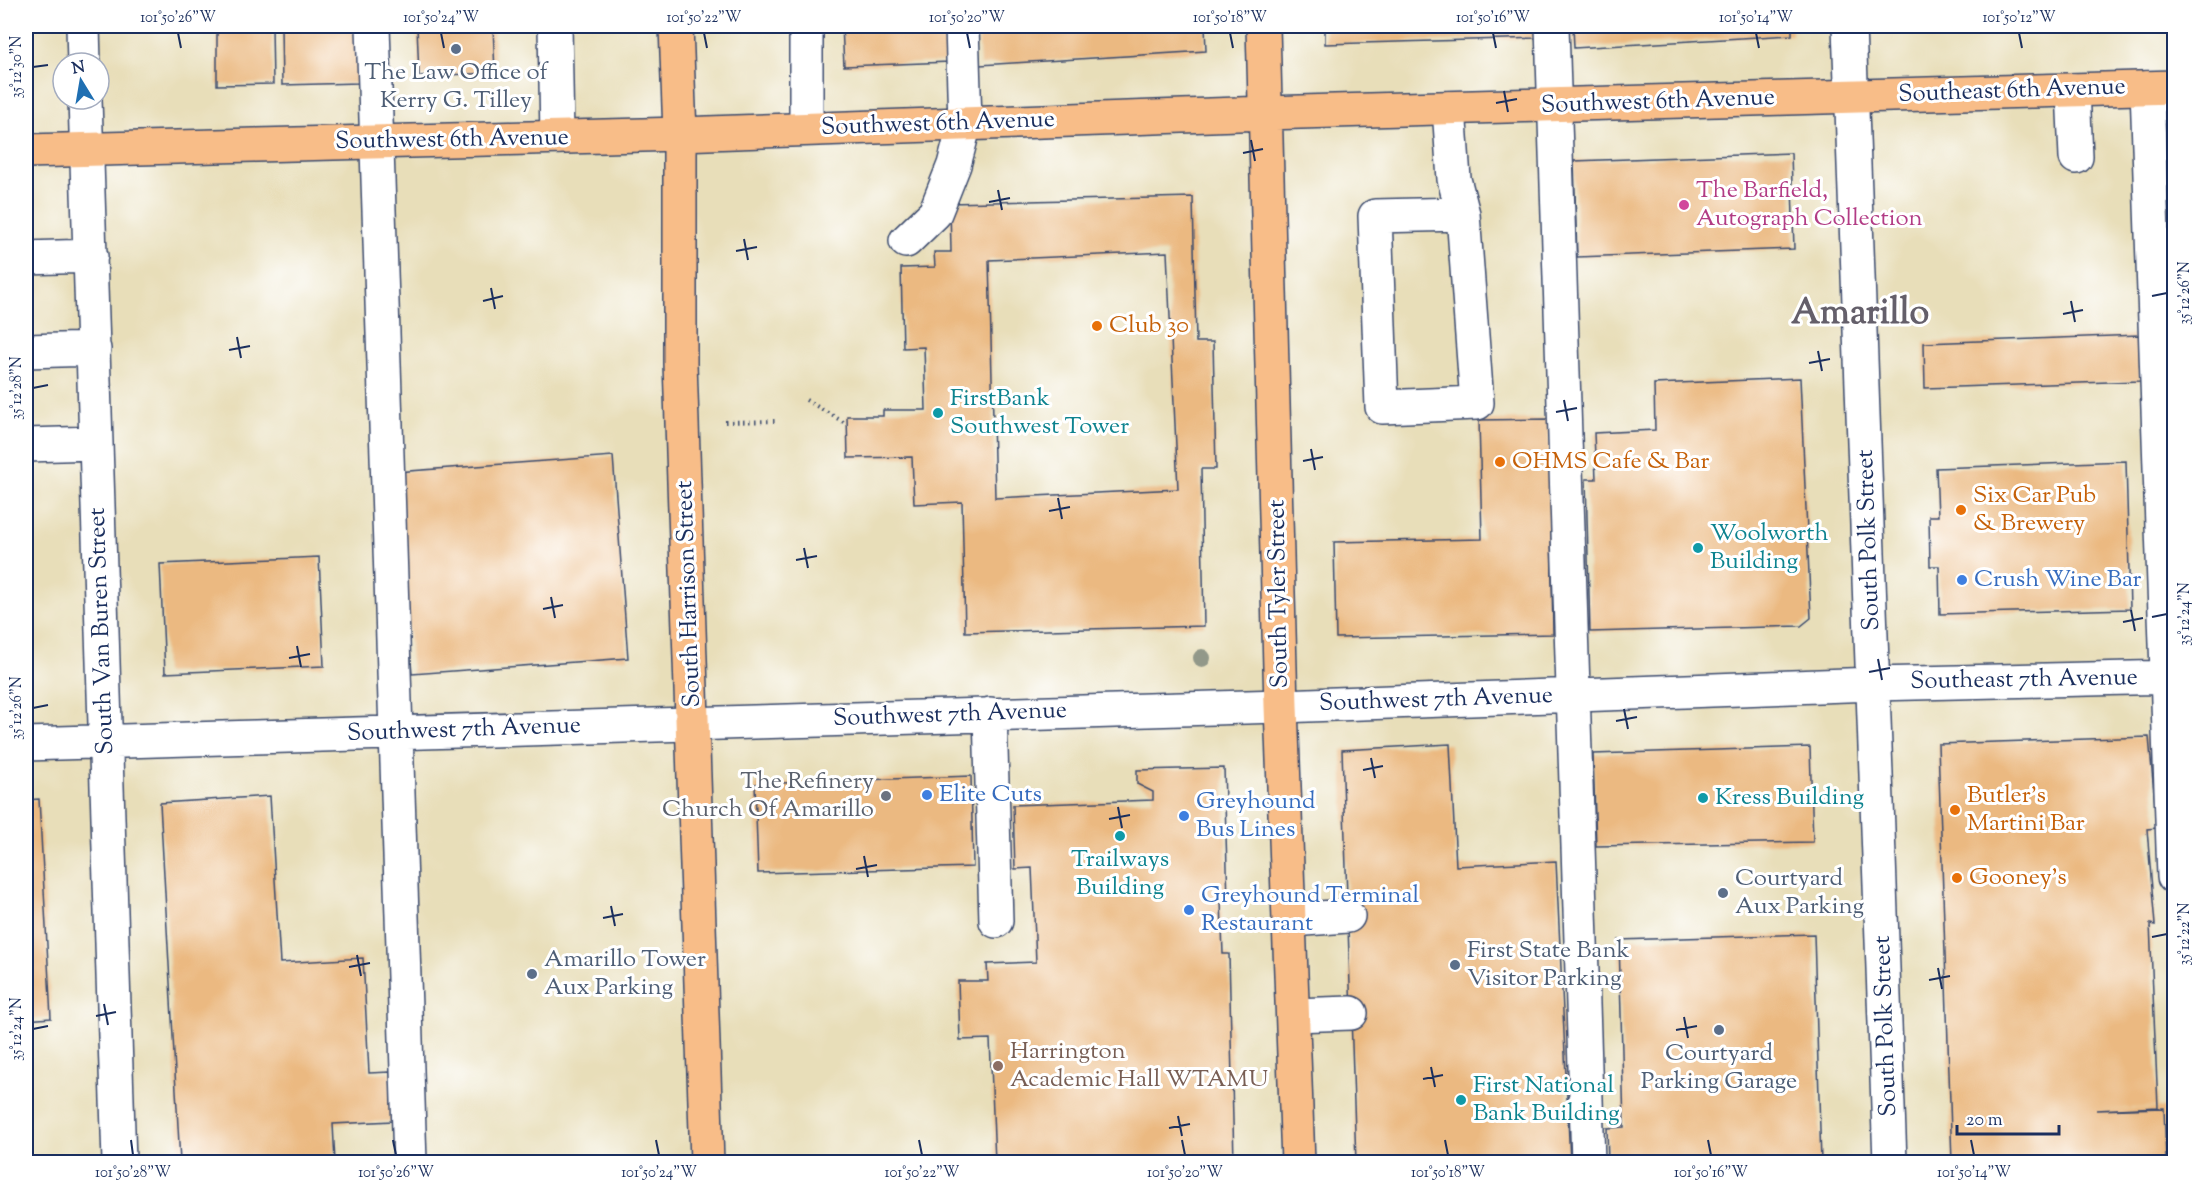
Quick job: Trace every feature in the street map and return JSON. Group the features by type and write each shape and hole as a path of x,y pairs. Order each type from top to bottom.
{"main road":[{"name":"South Harrison Street","path":"676,26 680,134 680,363 694,723 707,1162"},
{"name":"South Tyler Street","path":"1263,26 1281,706 1298,1162"},
{"name":"Southeast 6th Avenue","path":"1850,96 2161,87"},
{"name":"Southwest 6th Avenue","path":"26,151 680,134 1266,113 1850,96"}],"street":[{"path":"83,26 84,51"},
{"path":"373,26 410,1162"},
{"path":"555,26 557,137"},
{"path":"806,26 806,128"},
{"path":"906,241 935,213 954,165 965,123 962,26"},
{"path":"1552,26 1588,1162"},
{"name":"South Polk Street","path":"1849,26 1890,1162"},
{"path":"2161,87 2175,877"},
{"path":"2073,90 2076,157"},
{"path":"1449,108 1454,179 1463,214 1477,403 1382,407 1375,216 1463,214"},
{"name":"South Van Buren Street","path":"85,111 118,1162"},
{"path":"26,258 91,256"},
{"path":"26,351 94,349"},
{"path":"26,445 96,443"},
{"name":"Southeast 7th Avenue","path":"1874,684 2171,677"},
{"name":"Southwest 7th Avenue","path":"26,744 1281,706 1874,684"},
{"path":"990,714 996,921"},
{"path":"1290,920 1348,916"},
{"path":"1293,1015 1351,1013"}],"path":[{"path":"806,400 847,424"},
{"path":"725,422 776,421"}],"building":[{"path":"217,26 272,26 273,84 217,85"},
{"path":"281,26 358,26 359,83 282,85"},
{"name":"The Law Office of Kerry G. Tilley","path":"417,26 493,26 495,73 419,76"},
{"path":"842,26 948,26 950,62 844,66"},
{"path":"978,26 1205,26 1206,51 980,65"},
{"path":"1325,26 1537,26 1538,38 1325,44"},
{"path":"1573,26 1792,26 1792,35 1574,48"},
{"path":"1913,26 1957,26 1957,27 1913,29"},
{"name":"The Barfield, Autograph Collection","path":"1791,153 1794,249 1577,257 1574,161"},
{"name":"FirstBank Southwest Tower","path":"1193,197 1196,342 1213,342 1216,469 1201,469 1204,626 965,632 962,502 914,504 912,457 848,458 847,416 883,416 883,410 926,410 924,347 903,348 901,268 935,267 934,252 951,252 950,203","holes":["1167,252 1178,489 995,498 989,260"]},
{"path":"2139,335 2140,381 1925,388 1924,343"},
{"name":"Woolworth Building","path":"1800,378 1811,618 1801,626 1590,632 1586,479 1596,479 1594,433 1655,430 1654,384"},
{"path":"1549,419 1553,634 1336,638 1334,542 1482,539 1479,420"},
{"path":"613,456 628,658 412,674 396,472"},
{"path":"2126,461 2130,609 1940,614 1939,566 1930,566 1929,516 1938,516 1936,468"},
{"path":"319,557 324,666 165,673 160,564"},
{"path":"2149,737 2157,828 2147,829 2155,925 2150,924 2158,1107 2096,1110 2164,1108 2166,1162 1952,1162 1938,744"},
{"path":"1450,744 1456,866 1556,861 1570,1162 1356,1162 1342,750"},
{"name":"Kress Building","path":"1810,747 1813,842 1596,846 1593,754"},
{"path":"1224,768 1228,901 1221,901 1223,954 1229,954 1234,1162 995,1162 990,1039 960,1040 958,981 988,981 987,964 1036,962 1032,868 1015,869 1013,805 1153,800 1153,792 1137,784 1137,770"},
{"path":"971,776 973,867 758,873 755,784"},
{"path":"270,796 280,963 363,958 369,1073 390,1072 393,1121 333,1124 335,1162 180,1162 160,803"},
{"path":"39,799 51,1018 26,1020 26,800"},
{"name":"Courtyard Parking Garage","path":"1814,934 1821,1162 1608,1162 1607,1128 1624,1127 1619,940"}],"place":[{"name":"The Law Office of Kerry G. Tilley","path":"456,49"},
{"name":"The Barfield, Autograph Collection","path":"1684,205"},
{"name":"Club 30","path":"1097,326"},
{"name":"FirstBank Southwest Tower","path":"938,413"},
{"name":"OHMS Cafe & Bar","path":"1500,462"},
{"name":"Six Car Pub & Brewery","path":"1961,510"},
{"name":"Woolworth Building","path":"1698,548"},
{"name":"Crush Wine Bar","path":"1962,580"},
{"name":"Elite Cuts","path":"927,795"},
{"name":"The Refinery Church Of Amarillo","path":"886,796"},
{"name":"Kress Building","path":"1703,798"},
{"name":"Butler's Martini Bar","path":"1955,810"},
{"name":"Greyhound Bus Lines","path":"1184,816"},
{"name":"Trailways Building","path":"1120,836"},
{"name":"Gooney's","path":"1957,878"},
{"name":"Courtyard Aux Parking","path":"1723,893"},
{"name":"Greyhound Terminal Restaurant","path":"1189,910"},
{"name":"First State Bank Visitor Parking","path":"1455,965"},
{"name":"Amarillo Tower Aux Parking","path":"532,974"},
{"name":"Courtyard Parking Garage","path":"1719,1030"},
{"name":"Harrington Academic Hall WTAMU","path":"998,1066"},
{"name":"First National Bank Building","path":"1461,1100"}],"district":[{"name":"Amarillo","path":"1860,314"}]}
